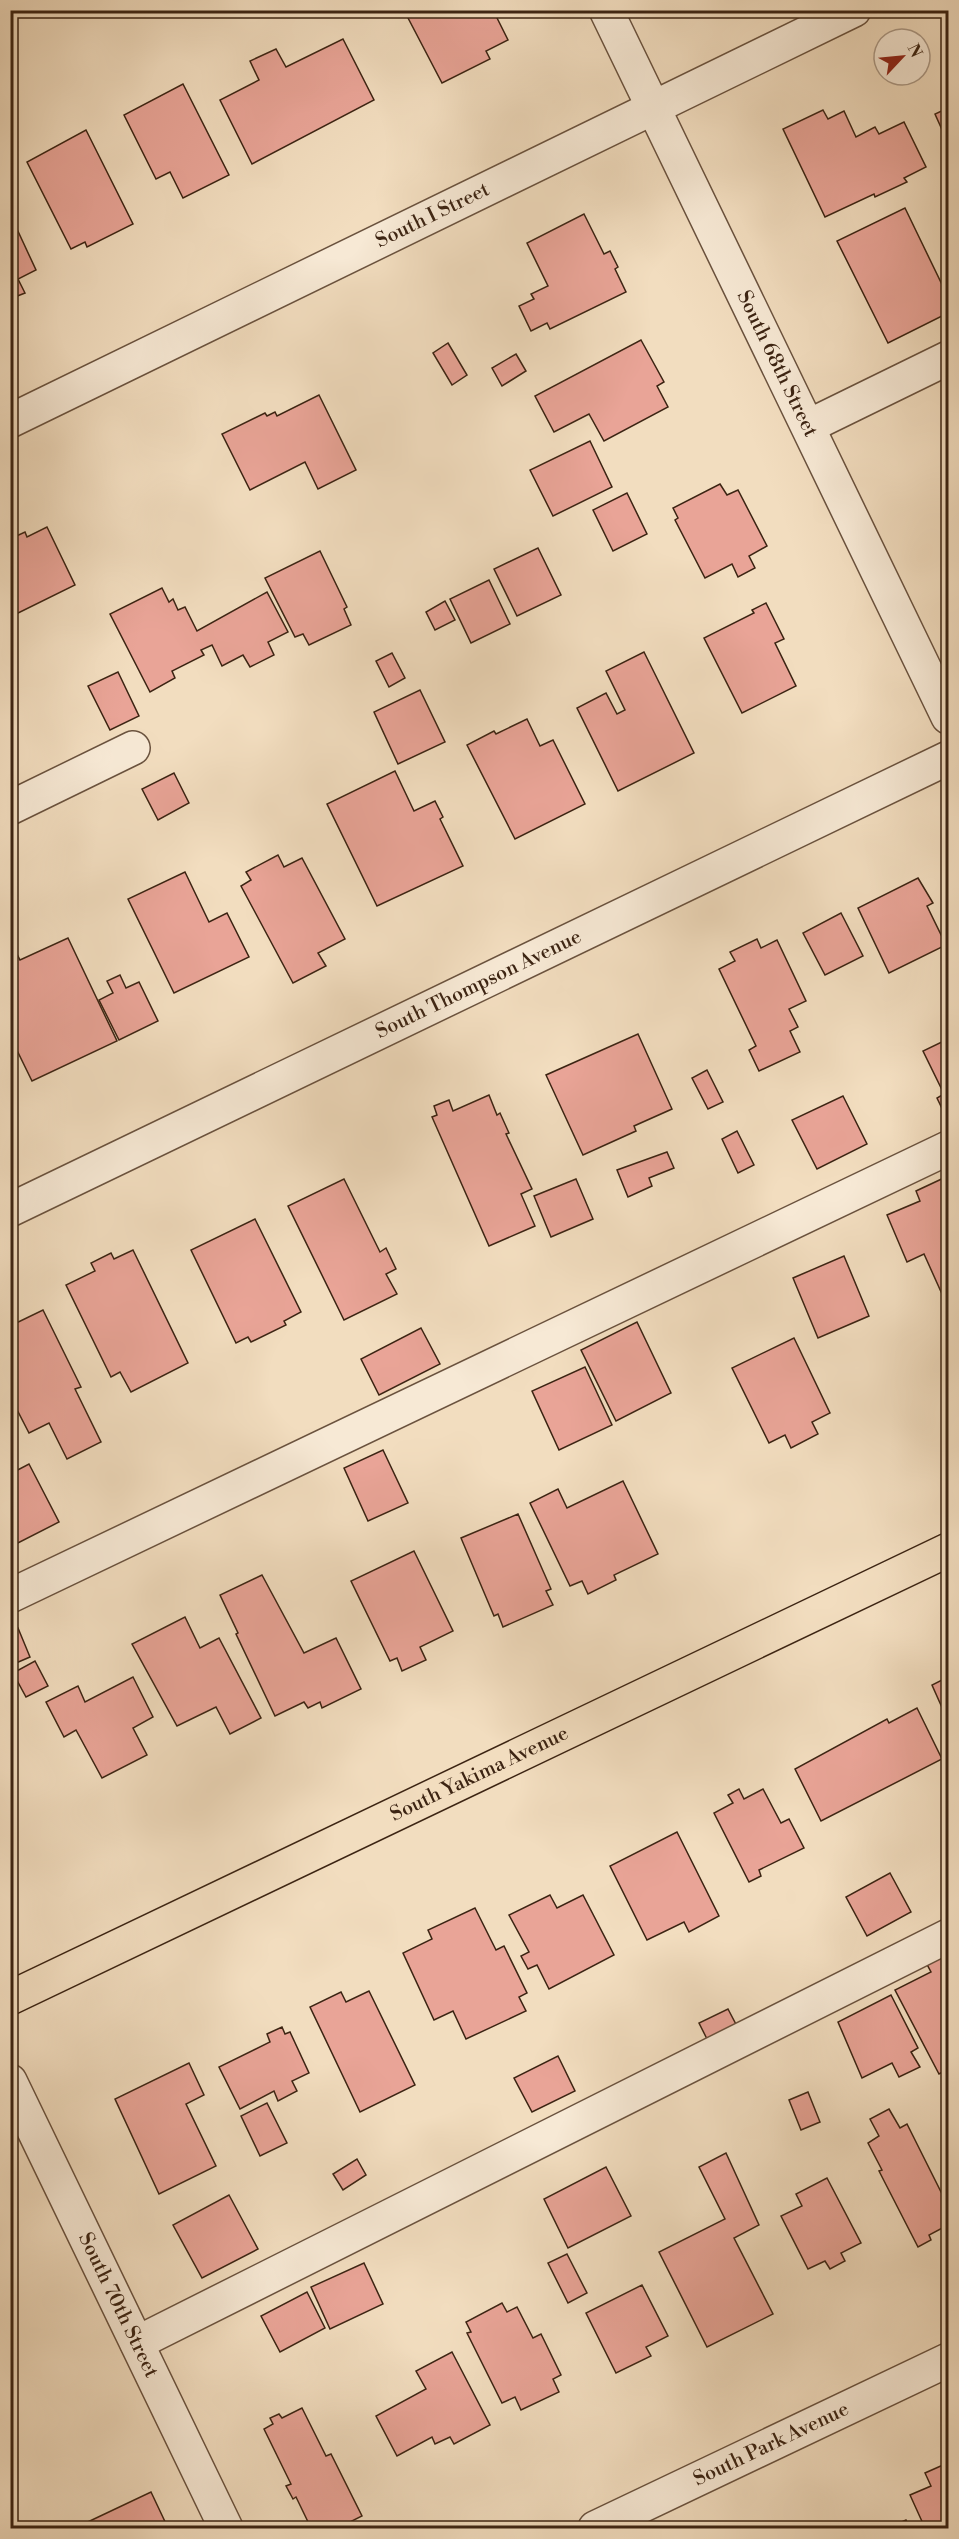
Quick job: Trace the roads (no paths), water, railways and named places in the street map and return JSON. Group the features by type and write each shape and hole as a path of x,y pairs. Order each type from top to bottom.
{"main road":[{"name":"South Yakima Avenue","path":"10,1998 948,1550"}],"street":[{"name":"South 68th Street","path":"606,10 655,107 948,717"},
{"name":"South I Street","path":"10,421 854,10"},
{"path":"809,426 948,358"},
{"path":"10,808 133,748"},
{"name":"South Thompson Avenue","path":"10,1210 948,758"},
{"path":"10,1596 948,1148"},
{"path":"137,2343 948,1936"},
{"name":"South 70th Street","path":"10,2081 226,2529"},
{"name":"South Park Avenue","path":"595,2529 948,2360"}]}
